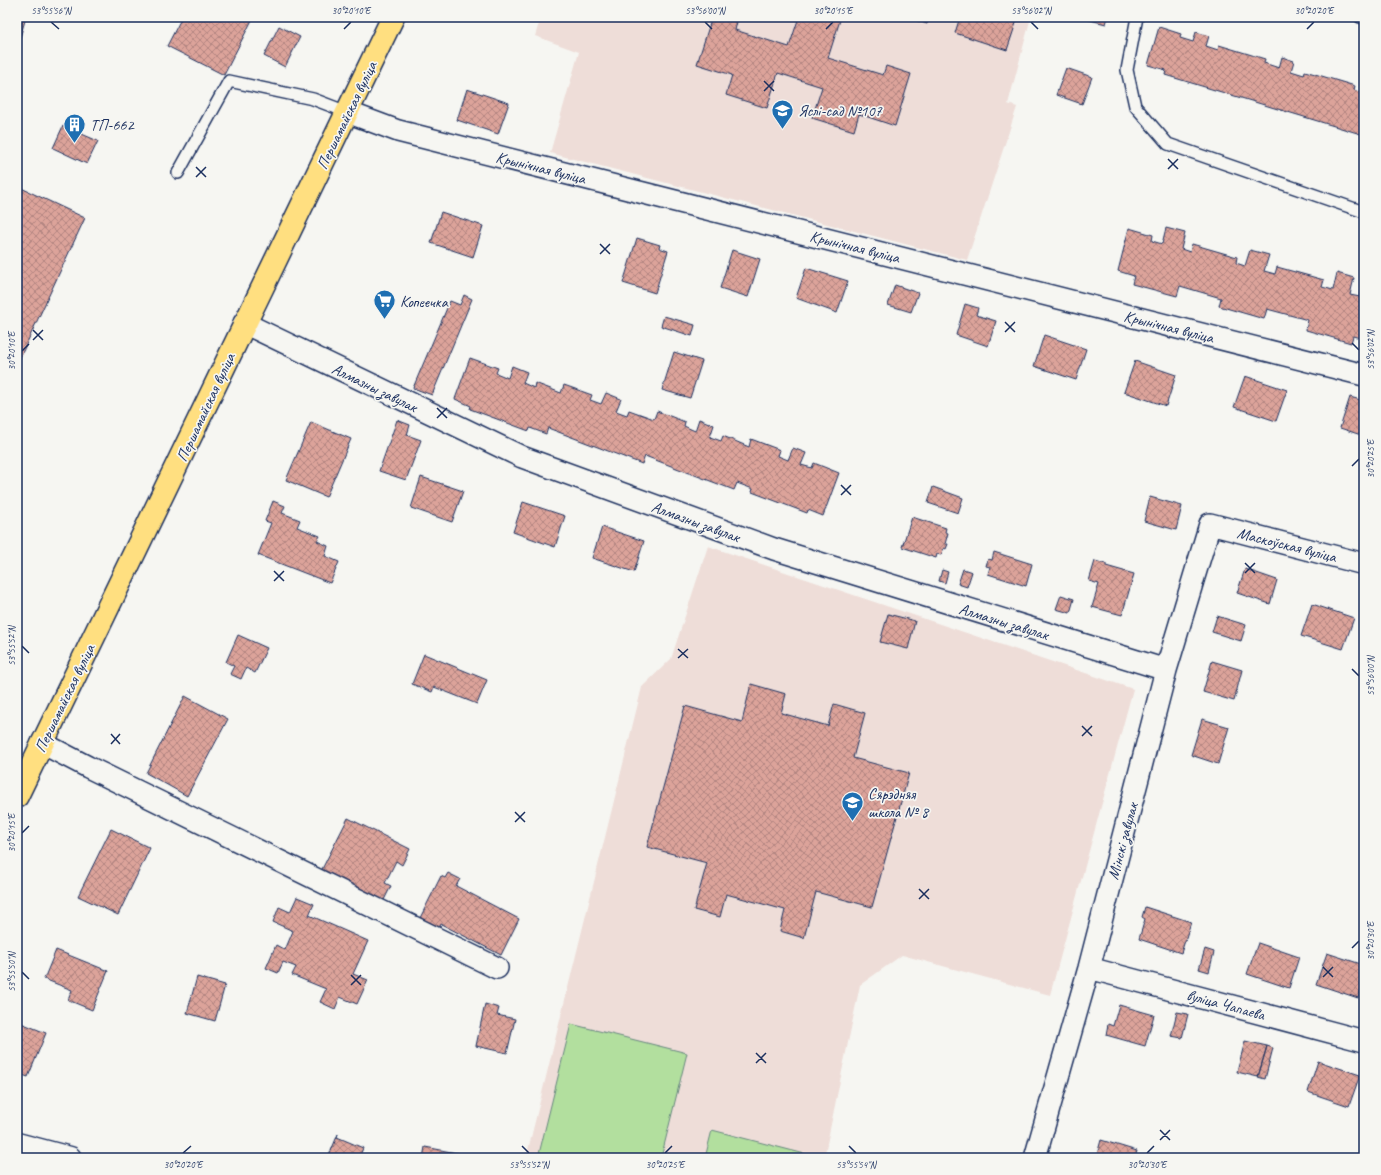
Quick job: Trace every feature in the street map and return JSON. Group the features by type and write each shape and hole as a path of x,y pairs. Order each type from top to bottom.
{"main road":[{"name":"Першамайская вуліца","path":"17,796 392,17"}],"street":[{"name":"Крынічная вуліца","path":"347,112 398,131 1364,375"},
{"name":"Алмазны завулак","path":"244,323 522,458 774,549 1166,670"},
{"name":"Мінскі завулак","path":"1035,1158 1089,968 1166,670 1210,524"},
{"name":"Маскоўская вуліца","path":"1210,524 1364,564"},
{"path":"42,743 497,968"},
{"name":"вуліца Чапаева","path":"1089,968 1364,1041"},
{"path":"17,1144 70,1158"}],"lane":[{"path":"1137,17 1127,70 1135,106 1168,144 1364,212"},
{"path":"1360,17 1364,18"},
{"path":"178,173 229,81 312,99 347,112"}],"shaded area":[{"name":"Яслі-сад №107","path":"541,17 1031,17 1008,104 1017,107 967,260 550,153 579,52 535,36"},
{"name":"Сярэдняя школа № 8","path":"708,546 1133,689 1050,995 902,955 860,985 824,1158 526,1158 642,687 671,659"}],"green space":[{"path":"571,1024 687,1053 661,1158 538,1158"},
{"path":"712,1130 805,1154 804,1158 705,1158"}],"building":[{"path":"17,17 26,17 17,48"},
{"path":"182,17 253,18 224,75 167,46"},
{"path":"712,17 722,17 737,22 735,30 789,47 799,17 841,17 828,58 883,75 886,66 911,74 895,126 859,114 854,131 812,118 822,87 778,73 767,108 726,95 732,75 697,64"},
{"path":"906,17 929,17 927,24"},
{"path":"960,17 1018,17 1007,50 955,33"},
{"path":"1078,17 1108,17 1106,24"},
{"path":"279,26 300,37 285,67 264,56"},
{"path":"1159,27 1181,34 1180,38 1193,42 1196,32 1209,36 1206,46 1218,50 1219,45 1265,59 1264,63 1279,68 1282,57 1294,61 1291,71 1304,75 1305,71 1355,86 1354,90 1364,94 1364,135 1165,75 1166,70 1148,65"},
{"path":"1066,68 1092,77 1082,104 1056,95"},
{"path":"467,89 509,103 498,134 457,120"},
{"name":"ТП-662","path":"63,126 98,141 87,164 53,148"},
{"path":"17,186 85,218 17,364"},
{"path":"441,212 483,226 473,257 431,243"},
{"path":"1129,228 1153,235 1152,241 1162,244 1166,228 1185,233 1181,249 1190,252 1192,244 1237,257 1236,263 1245,266 1250,250 1269,255 1264,271 1275,274 1277,267 1324,280 1322,287 1333,290 1337,273 1354,278 1350,295 1360,297 1362,289 1364,289 1364,339 1353,336 1351,343 1306,330 1308,320 1267,309 1264,319 1219,306 1221,298 1180,286 1177,296 1132,284 1134,276 1118,271"},
{"path":"637,238 660,245 659,248 668,251 655,293 623,283"},
{"path":"732,250 760,259 748,297 720,288"},
{"path":"806,268 848,281 837,313 796,298"},
{"path":"895,285 918,293 911,312 888,305"},
{"path":"464,295 472,299 432,395 413,388 450,301 460,305"},
{"path":"965,304 978,308 976,315 996,321 988,346 956,335"},
{"path":"664,316 695,325 692,336 661,326"},
{"path":"1044,335 1086,349 1076,380 1034,366"},
{"path":"674,352 702,361 690,398 662,390"},
{"path":"470,358 498,368 496,373 508,378 512,366 527,372 523,383 534,388 535,383 561,393 564,385 592,395 590,400 601,404 606,393 621,399 616,411 627,415 629,410 654,419 657,411 685,422 684,426 695,431 699,419 714,425 710,437 721,441 723,436 749,447 751,439 780,450 778,456 788,460 793,448 806,453 801,465 812,468 814,463 839,473 823,516 808,510 807,513 752,492 753,489 737,483 734,490 645,456 642,464 548,428 546,434 530,428 529,431 470,409 471,406 455,399"},
{"path":"1135,361 1176,375 1166,406 1124,392"},
{"path":"1245,376 1287,390 1276,421 1234,407"},
{"path":"1350,397 1364,401 1364,436 1340,428"},
{"path":"397,420 410,425 407,435 421,440 406,480 379,471"},
{"path":"311,422 351,439 326,497 286,480"},
{"path":"421,477 463,491 452,522 411,508"},
{"path":"933,487 963,498 958,513 928,503"},
{"path":"1150,497 1182,506 1176,530 1144,521"},
{"path":"273,501 285,506 282,513 300,520 297,527 320,536 317,541 328,546 325,556 339,562 330,583 258,555 271,523 265,521"},
{"path":"523,502 565,516 555,547 513,532"},
{"path":"912,517 946,528 945,532 948,533 945,544 948,544 946,549 944,548 941,555 937,554 936,558 902,547"},
{"path":"602,527 644,541 634,572 592,558"},
{"path":"994,552 1032,564 1026,586 988,574 990,567 986,566 988,559 992,560"},
{"path":"1095,561 1106,564 1106,566 1134,574 1122,615 1092,607 1099,584 1089,581"},
{"path":"963,569 972,572 967,587 958,584"},
{"path":"1245,569 1277,580 1270,604 1237,593"},
{"path":"942,570 948,572 945,583 939,581"},
{"path":"1061,595 1074,599 1070,613 1056,609"},
{"path":"1312,604 1354,618 1343,649 1301,636"},
{"path":"888,614 915,621 908,649 880,642"},
{"path":"1217,616 1246,625 1241,641 1212,632"},
{"path":"238,635 267,648 255,673 246,668 241,679 230,674 234,666 226,662"},
{"path":"424,654 487,680 477,704 434,687 432,692 412,684"},
{"path":"1212,661 1242,670 1234,701 1203,692"},
{"path":"751,684 786,694 781,713 828,726 834,704 865,713 853,758 909,773 872,907 816,892 804,938 780,931 785,910 726,894 720,917 694,910 707,863 647,847 685,706 742,722"},
{"path":"185,696 228,719 187,796 146,773"},
{"path":"1202,719 1229,727 1218,764 1191,755"},
{"path":"348,818 410,849 402,865 396,861 385,883 391,886 382,904 320,873"},
{"path":"111,829 150,848 118,915 78,896"},
{"path":"448,873 460,879 456,886 519,919 501,955 441,924 438,930 419,920 441,876 445,878"},
{"path":"297,897 314,904 309,915 368,941 353,974 368,980 357,1004 340,997 335,1009 320,1002 326,989 292,975 296,967 283,962 278,973 266,968 276,945 285,950 293,931 273,922 279,907 290,912"},
{"path":"1145,907 1191,922 1181,953 1139,939 1145,919 1142,917"},
{"path":"1258,943 1299,957 1289,988 1247,974"},
{"path":"1205,949 1214,952 1209,972 1199,969"},
{"path":"56,950 108,971 92,1010 68,1000 72,990 44,979"},
{"path":"1327,953 1364,965 1364,980 1358,998 1316,984"},
{"path":"197,977 225,985 215,1021 187,1013"},
{"path":"485,1004 499,1008 497,1015 515,1019 507,1053 476,1046"},
{"path":"1119,1005 1154,1015 1145,1046 1106,1035 1108,1024 1113,1026"},
{"path":"1177,1012 1188,1014 1182,1038 1171,1036"},
{"path":"21,1023 46,1033 28,1077 17,1073 17,1032"},
{"path":"1245,1041 1267,1046 1258,1077 1237,1072"},
{"path":"1267,1046 1273,1048 1265,1079 1258,1077"},
{"path":"1318,1061 1360,1075 1349,1106 1308,1092"},
{"path":"338,1134 337,1137 363,1148 359,1158 328,1158"},
{"path":"1101,1140 1137,1151 1135,1158 1096,1158"},
{"path":"425,1147 483,1158 423,1158"}],"place":[{"name":"Яслі-сад №107","path":"783,130"},
{"name":"ТП-662","path":"75,144"},
{"name":"Копеечка","path":"384,320"},
{"name":"Сярэдняя школа № 8","path":"853,822"}]}
